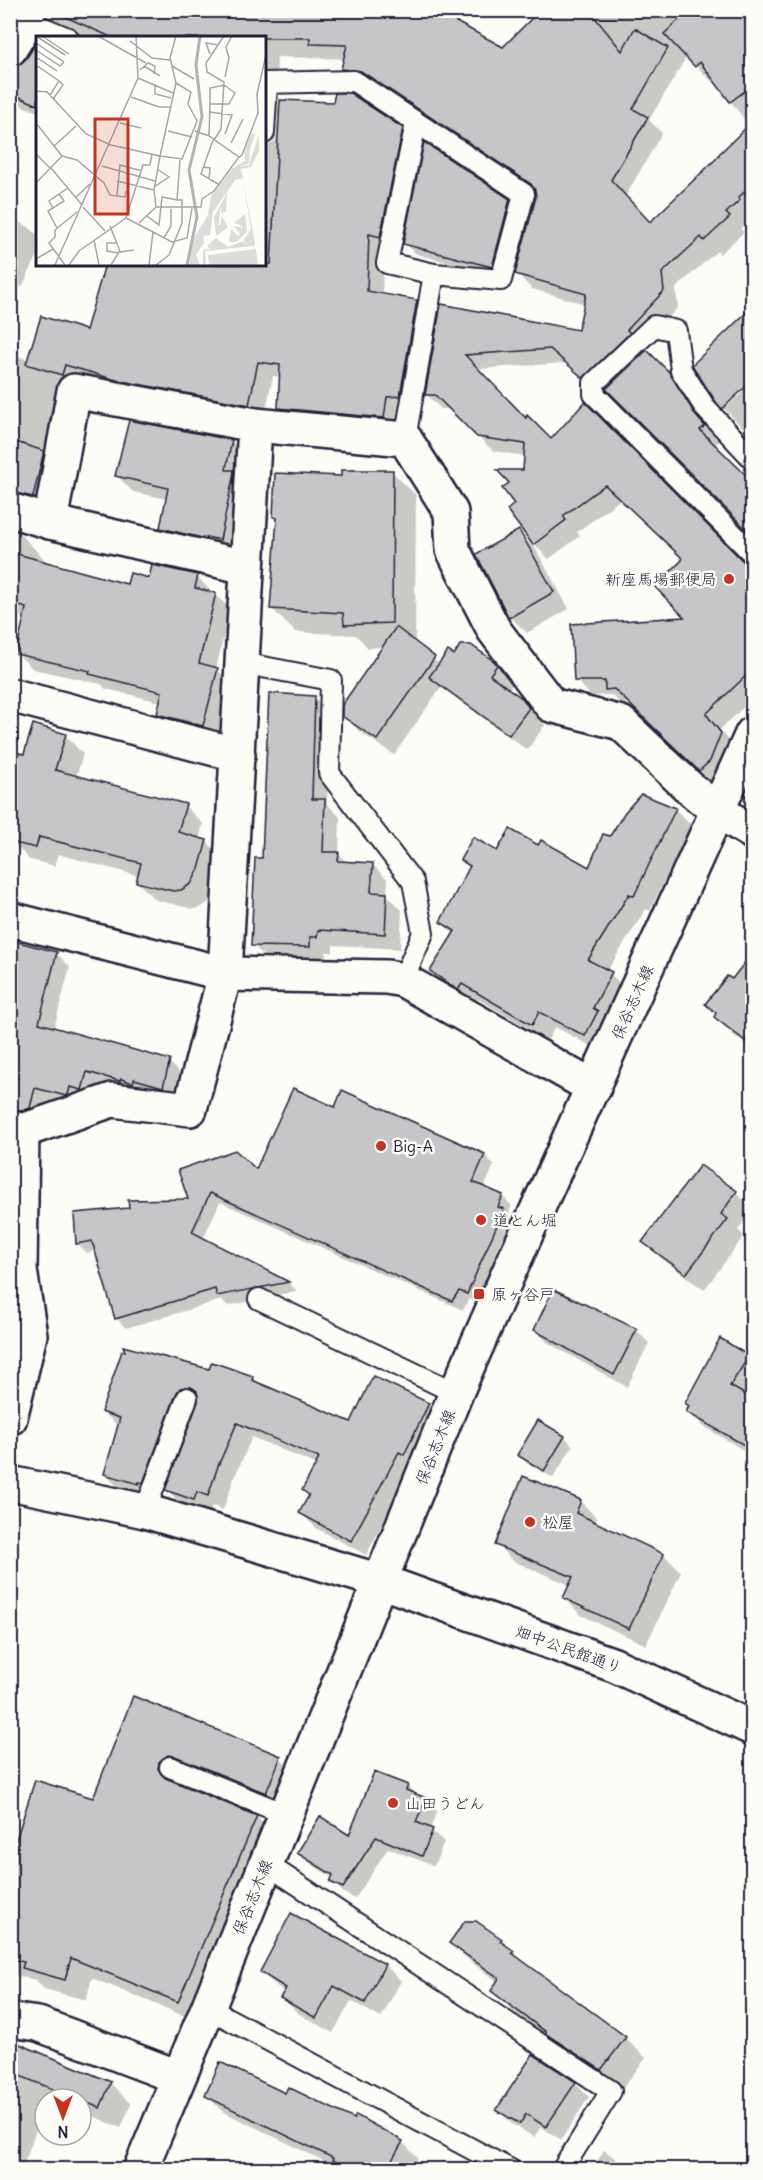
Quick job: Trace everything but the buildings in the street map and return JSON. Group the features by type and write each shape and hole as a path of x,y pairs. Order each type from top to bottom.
{"street":[{"path":"50,522 74,391 255,425 405,439 451,512 453,550 494,630 551,705 621,723 693,791 718,811 753,832"},
{"path":"10,1418 30,1335 20,1270 16,1129 112,1100 190,1109 225,974 255,425"},
{"path":"10,510 50,522 246,567"},
{"path":"10,695 238,755"},
{"name":"保谷志木線","path":"140,2169 208,2008 456,1393 718,811 744,771 753,734"},
{"path":"10,919 225,974 387,977 403,980 594,1088"},
{"name":"畑中公民館通り","path":"10,1483 145,1511 380,1581 614,1665 753,1728"},
{"path":"10,2020 38,2024 178,2077"}],"lane":[{"path":"22,27 60,36"},
{"path":"266,83 354,81 524,194 501,280 434,274 387,263 416,123"},
{"path":"405,439 434,274"},
{"path":"753,458 706,409 681,370 676,331 654,326 594,383 594,394 753,553"},
{"path":"242,663 331,680 329,773 413,882 423,933 403,980"},
{"path":"259,1299 456,1393"},
{"path":"145,1511 187,1398"},
{"path":"170,1767 285,1814"},
{"path":"266,1863 611,2091 562,2169"},
{"path":"208,2008 511,2169"}],"place":[{"name":"新座馬場郵便局","path":"729,579"},
{"name":"Big-A","path":"381,1146"},
{"name":"道とん堀","path":"481,1220"},
{"name":"原ヶ谷戸","path":"479,1294"},
{"name":"松屋","path":"530,1522"},
{"name":"山田うどん","path":"393,1803"}]}
